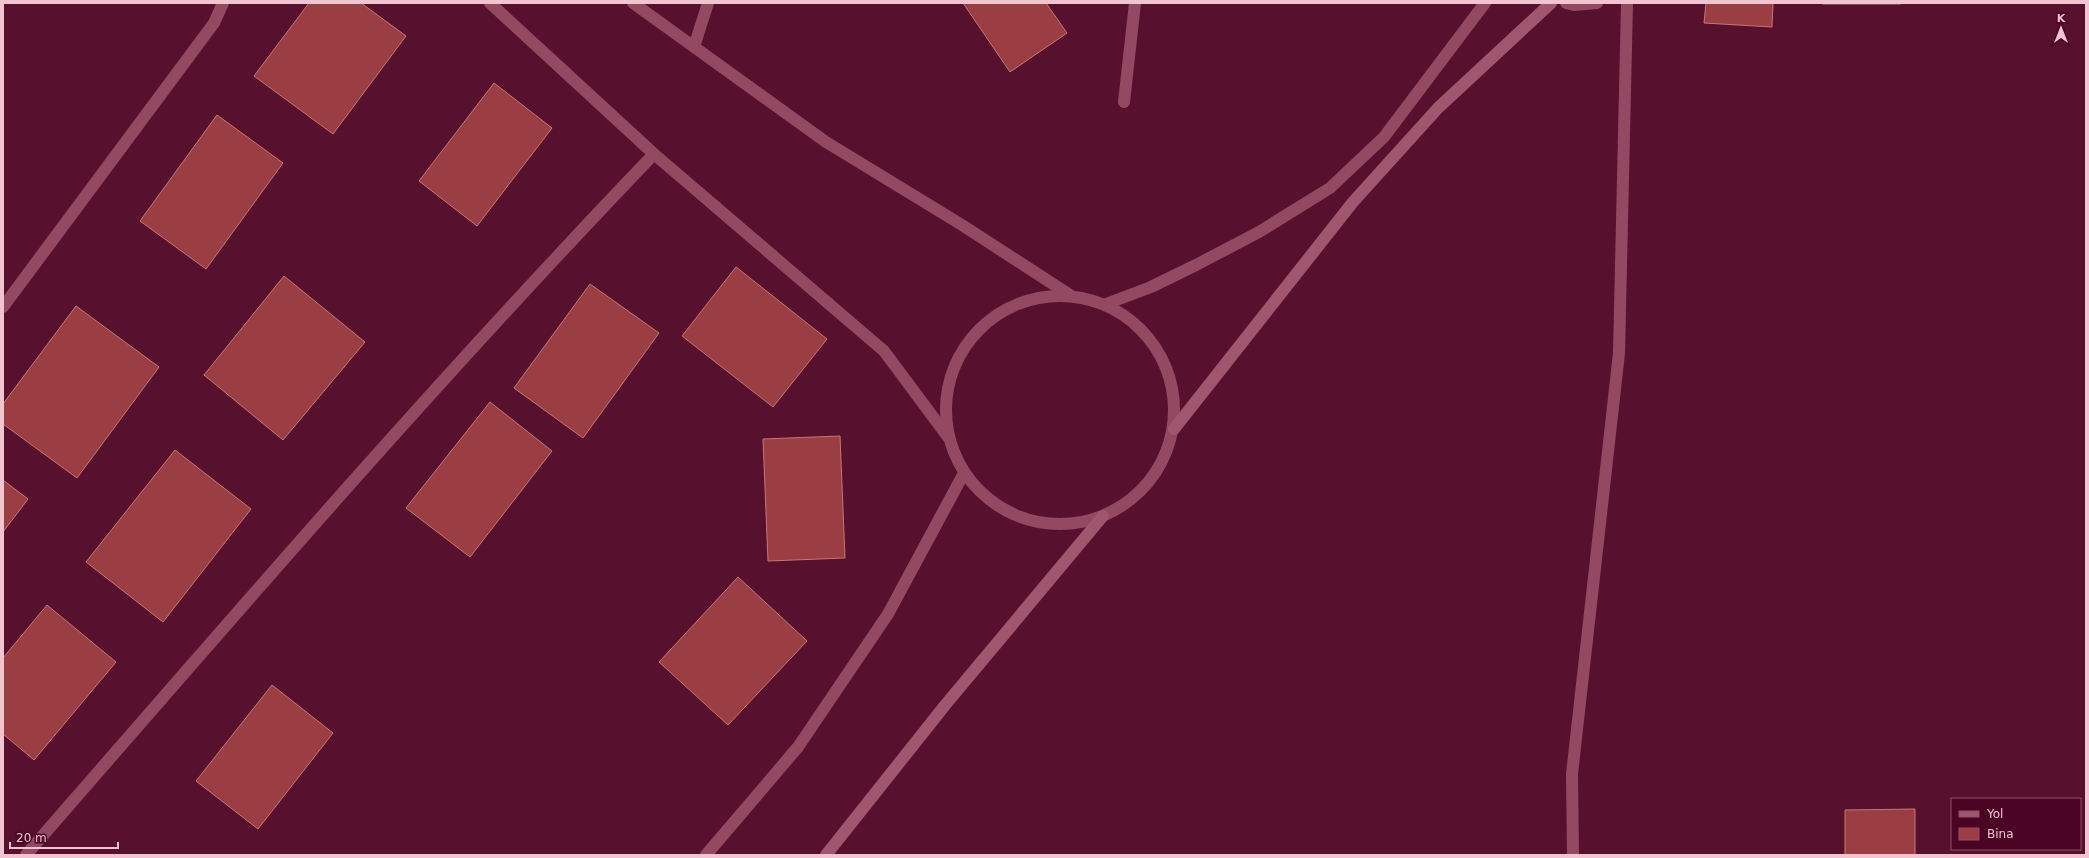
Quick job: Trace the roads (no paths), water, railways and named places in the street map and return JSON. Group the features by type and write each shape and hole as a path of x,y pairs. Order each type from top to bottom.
{"main road":[{"path":"1174,429 1353,202 1438,108 1551,3"},
{"path":"826,855 946,704 1103,516"}],"street":[{"path":"3,307 214,23 223,3"},
{"path":"490,3 654,154 884,350 948,437 964,473 991,502 1026,519 1064,524 1103,516 1136,496 1161,466 1174,429 1174,390 1161,354 1136,323 1106,304 1070,295 1034,298 1000,312 972,335 954,366 946,401 948,437"},
{"path":"633,3 826,142 962,224 1070,295"},
{"path":"694,47 708,3"},
{"path":"1124,102 1135,3"},
{"path":"1106,304 1152,287 1203,262 1259,232 1330,188 1384,137 1485,3"},
{"path":"1566,3 1574,5 1597,3"},
{"path":"1573,855 1572,774 1619,353 1627,3"},
{"path":"26,855 300,539 580,231 654,154"},
{"path":"706,855 798,747 888,614 964,473"}]}
